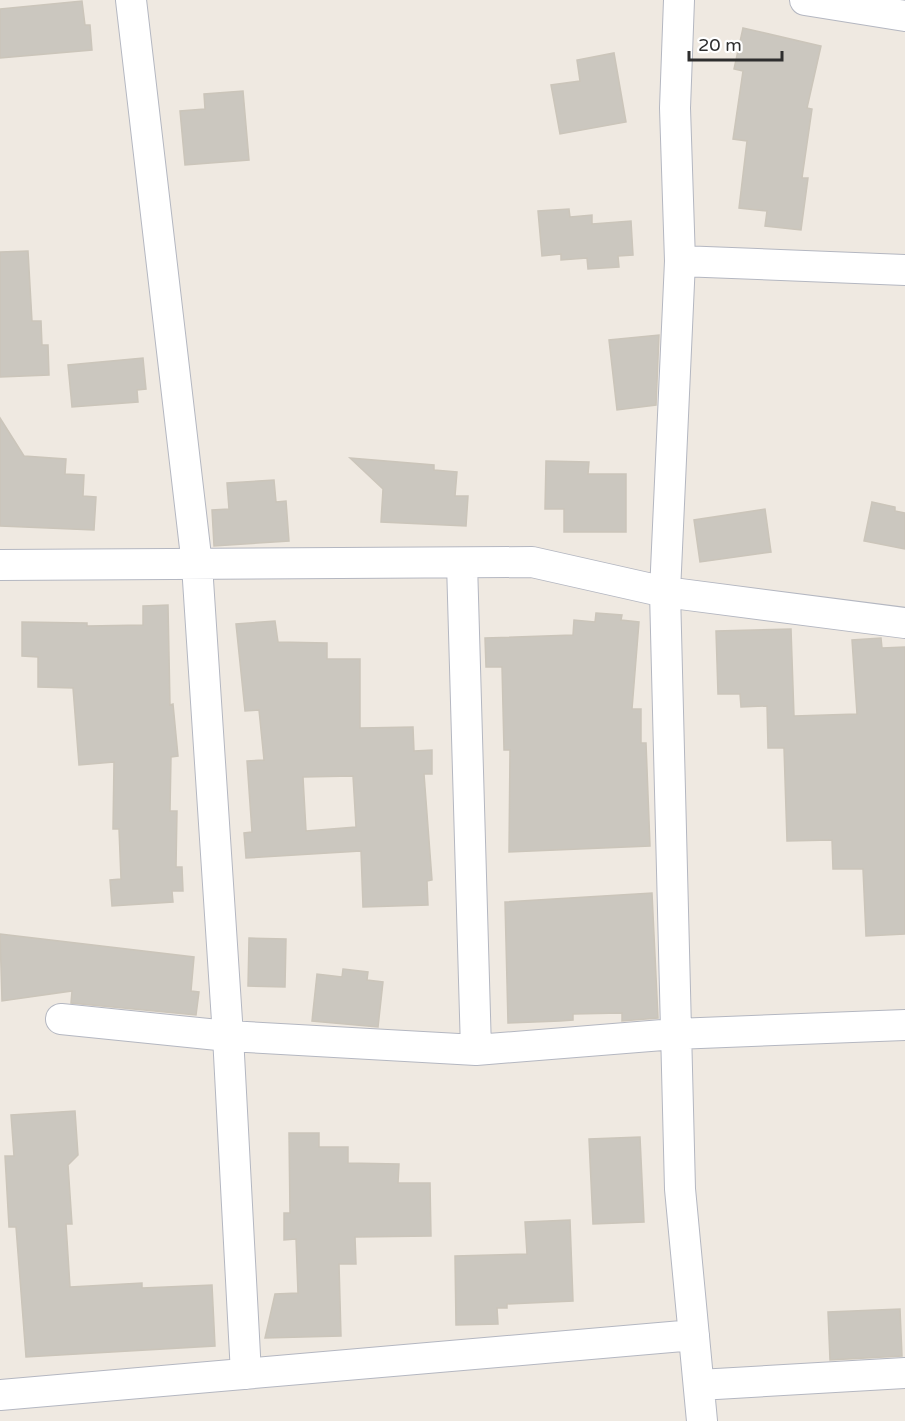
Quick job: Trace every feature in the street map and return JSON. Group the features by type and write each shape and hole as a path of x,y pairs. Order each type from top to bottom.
{"street":[{"path":"131,0 197,565 228,1036 246,1374"},
{"path":"679,0 675,108 680,261 665,592 680,1189 702,1421"},
{"path":"805,0 905,16"},
{"path":"680,261 905,270"},
{"path":"0,565 532,562 665,592 905,623"},
{"path":"462,563 476,1050"},
{"path":"61,1019 228,1036 476,1050 675,1034 905,1024"},
{"path":"0,1395 694,1335"},
{"path":"699,1385 905,1373"}],"building":[{"path":"82,1 85,25 90,25 92,50 0,58 0,9"},
{"path":"743,28 821,46 807,108 812,109 802,178 808,178 801,230 765,226 767,211 739,208 747,141 733,139 743,71 734,69"},
{"path":"614,53 626,122 560,134 551,85 580,81 577,60"},
{"path":"243,91 249,160 185,165 180,111 205,109 204,94"},
{"path":"569,209 570,217 592,215 592,224 631,221 633,255 618,256 619,267 588,269 587,258 561,260 561,254 542,256 538,211"},
{"path":"28,251 32,321 41,321 42,345 48,345 49,375 0,377 0,252"},
{"path":"659,335 656,405 617,410 609,340"},
{"path":"143,358 146,389 137,390 138,402 72,407 68,365"},
{"path":"0,418 24,456 66,459 65,474 84,475 83,496 96,497 94,530 0,526"},
{"path":"350,458 434,465 434,470 457,472 455,496 468,496 466,526 381,522 383,489"},
{"path":"546,461 589,462 588,474 626,474 626,532 564,532 564,509 545,509"},
{"path":"274,480 276,502 286,501 289,541 214,546 212,510 229,509 227,483"},
{"path":"872,502 895,507 895,511 905,513 905,549 864,541"},
{"path":"765,509 771,552 700,562 694,520"},
{"path":"168,605 170,705 173,704 178,756 171,757 170,811 177,811 176,867 182,867 183,891 172,891 173,902 112,906 110,880 121,879 119,829 113,829 114,762 79,765 73,688 38,687 38,657 22,656 22,622 87,623 87,626 143,625 143,606"},
{"path":"596,613 622,615 621,620 639,622 632,709 641,709 641,743 646,743 650,846 509,852 510,750 504,750 502,667 486,667 485,638 573,635 574,620 595,622"},
{"path":"275,621 278,642 327,643 327,659 360,659 360,728 413,727 414,751 432,750 432,774 424,774 432,880 427,881 428,905 363,907 361,851 246,858 244,833 252,832 247,761 264,760 259,710 245,711 236,624","holes":["353,776 356,827 306,831 303,777"]},
{"path":"791,629 794,716 857,714 852,640 881,638 882,648 905,647 905,934 866,936 863,869 833,869 832,840 787,841 784,748 768,748 767,706 741,707 740,694 718,694 716,631"},
{"path":"652,893 658,1018 622,1021 622,1013 573,1014 573,1020 508,1023 505,902"},
{"path":"0,934 194,957 191,991 199,992 196,1015 71,1003 72,991 2,1001"},
{"path":"249,938 286,939 285,987 248,986"},
{"path":"343,969 368,972 367,980 383,982 378,1027 312,1021 317,974 342,977"},
{"path":"75,1111 78,1155 68,1165 72,1224 66,1224 70,1287 142,1283 142,1288 212,1285 215,1346 26,1357 16,1227 9,1227 5,1156 14,1156 11,1115"},
{"path":"289,1133 319,1133 319,1147 348,1147 348,1163 399,1164 398,1183 430,1183 431,1236 355,1237 356,1264 339,1264 341,1336 265,1338 275,1294 298,1293 296,1239 284,1240 284,1213 290,1213"},
{"path":"640,1137 644,1222 593,1224 589,1139"},
{"path":"570,1220 573,1301 507,1304 507,1308 497,1308 498,1324 456,1325 455,1256 527,1254 525,1222"},
{"path":"900,1309 902,1356 830,1360 828,1312"}]}
